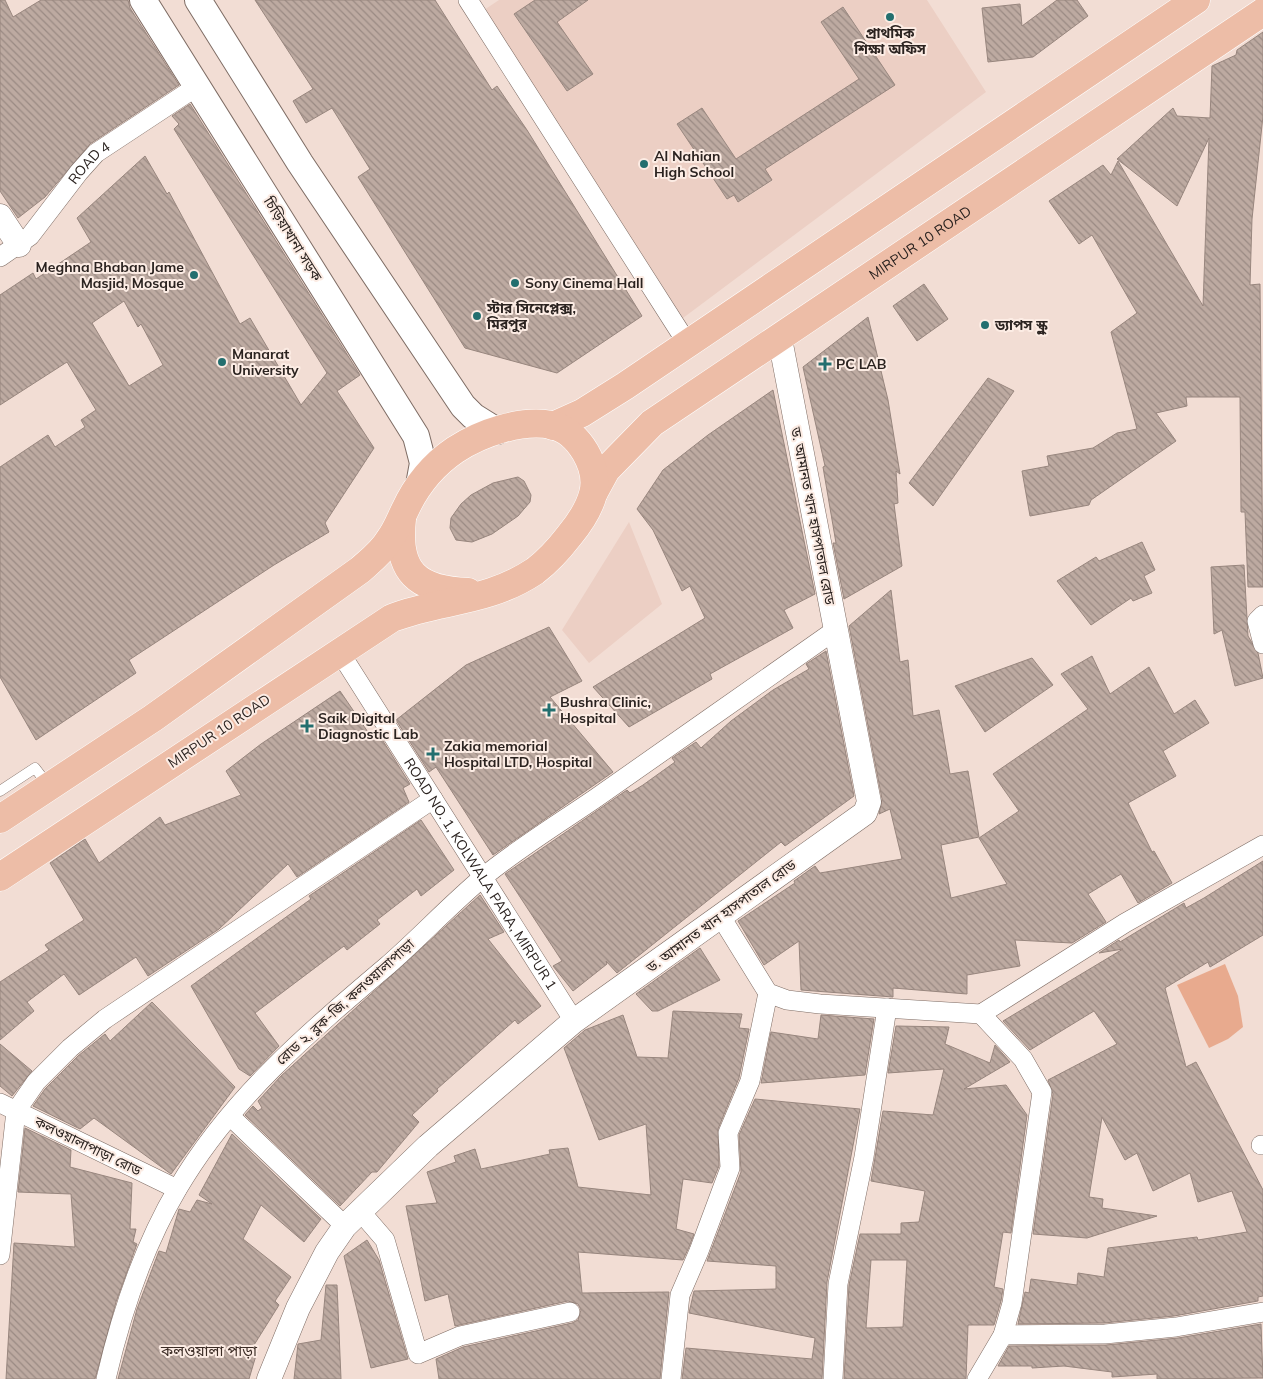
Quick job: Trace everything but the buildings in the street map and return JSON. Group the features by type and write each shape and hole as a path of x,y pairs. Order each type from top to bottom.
{"main road":[{"name":"চিড়িয়াখানা সড়ক","path":"143,0 416,436 423,463 419,485"},
{"path":"198,0 300,164 463,406 473,416 497,431"},
{"path":"553,426 582,413 603,400 1196,0"},
{"name":"MIRPUR 10 ROAD","path":"0,877 339,651 392,618 412,610 473,599 497,591 535,570 555,554 574,531 594,492 611,465 652,423 780,339 1263,12"},
{"path":"0,819 153,718 360,570 396,530 419,485 443,459 456,449 497,431 533,424 553,426 573,436 585,451 593,468 594,492"},
{"path":"396,530 400,537 403,554 416,579 430,587 452,592 497,591"}],"street":[{"path":"474,2 687,343"},
{"name":"ROAD 4","path":"9,251 43,221 79,172 96,153 196,87"},
{"path":"0,216 9,251"},
{"name":"ড. আমানত খান হাসপাতাল রোড","path":"269,1379 298,1308 327,1252 352,1219 428,1146 574,1021 722,917 864,813 867,808 869,802 834,631 780,339"},
{"path":"1260,618 1263,644"},
{"name":"রোড ২, ব্লক-জি, কলওয়ালাপাড়া","path":"106,1379 122,1318 141,1266 177,1189 200,1154 273,1067 314,1027 389,964 483,877 834,631"},
{"name":"ROAD NO. 1, KOLWALA PARA, MIRPUR 1","path":"339,651 574,1021"},
{"path":"0,1255 8,1107 70,1048 106,1019 433,799"},
{"path":"722,917 768,993 787,1000 981,1014 1125,923 1263,845"},
{"path":"671,1379 680,1295 699,1251 730,1168 728,1133 750,1081 768,993"},
{"path":"833,1379 838,1284 864,1157 887,1008"},
{"path":"977,1379 1003,1335 1012,1303 1042,1092 1023,1059 981,1014"},
{"name":"কলওয়ালাপাড়া রোড","path":"8,1107 177,1189"},
{"path":"230,1116 352,1219 385,1240 418,1354 460,1336 570,1312"},
{"path":"1003,1335 1105,1334 1176,1328 1262,1313"}],"lane":[{"path":"0,791 35,768 49,787"}],"shaded area":[{"name":"Al Nahian High School","path":"499,0 535,0 514,15 567,91 592,74 557,22 588,0 927,0 986,92 683,318 484,10","holes":["844,7 894,85 765,169 772,181 739,202 734,195 727,198 677,124 702,108 736,159 859,79 821,22"]},
{"path":"629,522 662,604 589,663 562,630"},
{"path":"1225,964 1238,996 1243,1027 1228,1039 1209,1048 1177,985"}],"place":[{"name":"প্রাথমিক শিক্ষা অফিস","path":"890,17"},
{"name":"Al Nahian High School","path":"644,164"},
{"name":"Meghna Bhaban Jame Masjid, Mosque","path":"194,275"},
{"name":"Sony Cinema Hall","path":"515,283"},
{"name":"স্টার সিনেপ্লেক্স, মিরপুর","path":"477,316"},
{"name":"ড্যাপস স্কুল","path":"985,325"},
{"name":"Manarat University","path":"222,362"},
{"name":"PC LAB","path":"825,364"},
{"name":"Bushra Clinic, Hospital","path":"549,710"},
{"name":"Saik Digital Diagnostic Lab","path":"307,726"},
{"name":"Zakia memorial Hospital LTD, Hospital","path":"433,754"}],"district":[{"name":"কলওয়ালা পাড়া","path":"209,1351"}]}
